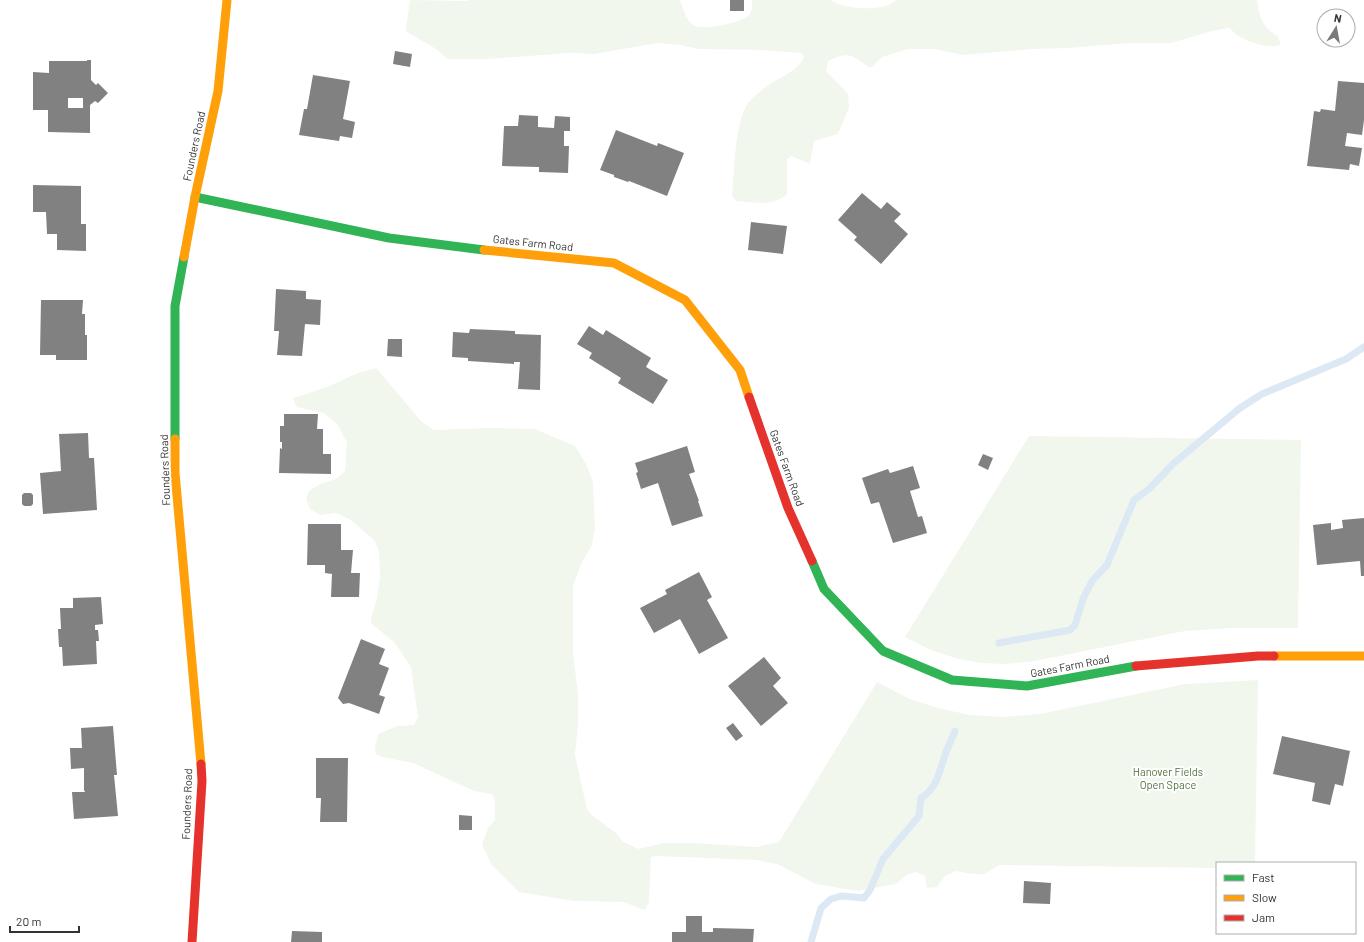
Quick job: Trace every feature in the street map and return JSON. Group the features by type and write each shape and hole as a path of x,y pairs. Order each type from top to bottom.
{"street":[{"name":"Founders Road","path":"192,942 202,781 175,474 175,306 195,197 218,91 226,0"},
{"name":"Gates Farm Road","path":"195,197 389,238 503,252 614,263 685,300 740,370 788,508 824,589 883,651 952,680 1027,686 1138,667 1258,656 1364,656"}],"green space":[{"path":"410,0 680,0 688,20 693,25 698,27 713,27 739,21 745,18 751,11 752,0 831,0 854,8 874,8 891,4 896,0 1257,0 1263,22 1267,28 1278,37 1280,45 1266,46 1246,40 1229,28 1212,31 1171,43 1129,43 963,55 933,49 908,49 882,57 872,67 854,57 846,55 838,57 828,61 826,71 848,94 849,108 838,134 814,141 810,164 791,156 787,159 787,194 776,201 756,203 736,201 732,196 736,149 743,113 749,102 756,95 801,63 804,58 802,53 763,50 699,49 681,45 658,43 594,54 570,53 486,59 448,59 436,49 407,32 406,28"},
{"name":"Hanover Fields Open Space","path":"376,368 421,421 434,430 490,428 535,429 575,446 586,464 593,482 595,529 592,545 581,564 573,586 573,653 578,694 578,723 575,755 587,809 592,815 617,834 623,842 639,849 663,843 693,843 757,847 779,842 877,682 910,699 938,708 970,715 1003,717 1040,714 1185,684 1258,680 1255,862 1216,862 1216,868 1000,865 984,874 972,874 956,871 945,876 937,887 927,888 925,876 916,872 908,874 896,884 857,891 816,884 777,864 756,860 657,856 651,857 649,902 645,910 623,902 574,901 519,892 492,865 482,845 488,828 495,820 495,801 492,794 474,791 413,763 382,757 376,754 375,747 378,734 397,726 414,725 418,717 411,667 394,642 371,623 371,618 377,599 380,577 379,551 374,540 351,520 336,513 320,515 310,509 306,499 309,491 320,484 336,479 345,471 347,443 338,425 324,413 297,407 293,398 327,387 358,373"},
{"path":"1029,436 1301,440 1298,628 1232,628 1185,631 1035,661 1006,664 980,663 955,658 931,650 905,637"}],"building":[{"path":"730,0 744,0 744,11 730,11"},
{"path":"395,51 412,54 410,67 393,64"},
{"path":"91,60 91,80 96,85 98,83 108,93 98,103 95,101 90,105 90,133 48,132 48,110 33,110 33,72 49,73 49,61","holes":["68,98 83,98 83,108 68,108"]},
{"path":"313,75 350,81 343,119 355,122 352,138 340,136 339,141 299,135 304,109 307,109"},
{"path":"1338,81 1364,83 1364,120 1362,135 1347,133 1345,146 1362,148 1359,166 1350,164 1349,170 1307,166 1314,111 1320,112 1321,109 1335,111"},
{"path":"519,115 538,116 538,127 554,128 555,116 570,117 570,131 564,131 564,146 569,146 568,173 539,172 539,167 502,166 504,126 518,126"},
{"path":"616,130 657,146 658,143 684,153 667,196 629,181 628,182 614,177 614,175 600,170"},
{"path":"33,185 81,186 81,224 86,224 86,251 57,250 57,234 47,234 46,212 33,212"},
{"path":"862,193 881,209 887,202 901,214 894,221 908,234 881,264 854,240 857,237 838,220"},
{"path":"751,222 787,226 783,254 748,250"},
{"path":"276,289 306,291 306,299 321,300 320,325 305,324 302,356 277,355 279,331 274,331"},
{"path":"41,300 83,300 82,314 85,314 87,360 56,360 56,355 40,355"},
{"path":"589,326 603,335 606,330 651,358 646,367 668,380 653,404 618,383 621,378 589,358 592,353 577,344"},
{"path":"470,329 515,331 515,334 541,335 540,390 518,389 520,362 514,362 514,364 468,361 468,358 452,357 453,332 469,333"},
{"path":"388,339 402,339 402,357 387,356"},
{"path":"284,414 318,414 317,429 323,429 323,454 331,454 331,474 279,473 280,448 282,449 282,442 280,442 280,426 284,426"},
{"path":"88,433 89,458 94,458 97,510 43,514 40,473 61,471 59,434"},
{"path":"687,446 695,472 689,474 703,516 672,526 658,483 641,489 636,473 638,472 635,463"},
{"path":"983,454 993,458 988,470 978,465"},
{"path":"913,466 920,488 910,491 918,517 922,516 927,533 893,543 879,502 871,504 862,478 888,469 890,473"},
{"path":"24,493 31,493 33,495 33,504 31,506 24,506 22,504 22,495"},
{"path":"1364,518 1364,576 1361,576 1360,561 1317,565 1313,525 1331,523 1331,530 1343,528 1342,520"},
{"path":"308,524 341,524 341,550 353,550 351,573 360,573 359,597 331,597 332,574 325,573 325,565 307,565"},
{"path":"699,572 712,597 707,600 728,638 699,654 680,619 654,633 640,608 667,594 665,590"},
{"path":"101,597 103,624 95,625 95,630 98,630 99,641 96,641 97,664 63,666 62,647 59,647 58,629 61,629 60,608 73,608 73,598"},
{"path":"361,639 385,649 379,664 389,668 379,695 385,697 379,714 349,703 343,704 338,698"},
{"path":"764,657 781,678 773,686 788,703 761,726 728,686"},
{"path":"733,723 743,736 736,741 726,728"},
{"path":"113,726 117,775 114,775 118,816 74,819 72,792 85,792 84,768 71,769 70,748 82,748 81,728"},
{"path":"1282,736 1350,751 1343,786 1335,784 1330,805 1312,801 1315,783 1273,774"},
{"path":"316,758 348,758 347,822 320,822 321,798 316,798"},
{"path":"459,815 472,816 472,830 459,830"},
{"path":"1024,881 1051,883 1050,904 1023,903"},
{"path":"686,916 702,916 702,932 713,932 713,928 754,929 753,942 672,942 672,932 686,932"},
{"path":"292,931 322,932 322,942 291,942"}],"waterway":[{"path":"999,643 1070,630 1075,625 1083,599 1092,581 1107,565 1134,500 1149,489 1174,463 1240,408 1262,394 1346,359 1364,347"},
{"path":"811,942 821,908 831,899 841,896 864,898 870,890 883,859 919,816 921,798 927,794 934,784 955,731"}],"traffic: fast":[{"path":"195,197 389,238 484,250"},
{"path":"175,439 175,306 184,257"},
{"path":"812,561 824,589 883,651 952,680 1027,686 1136,666"}],"traffic: slow":[{"path":"184,257 195,197 218,91 227,0"},
{"path":"484,250 614,263 685,300 740,370 749,397"},
{"path":"175,439 175,473 201,764"},
{"path":"1274,656 1364,656"}],"traffic: jam":[{"path":"749,397 788,508 812,561"},
{"path":"1136,666 1274,656"},
{"path":"192,942 202,781 201,764"}]}
